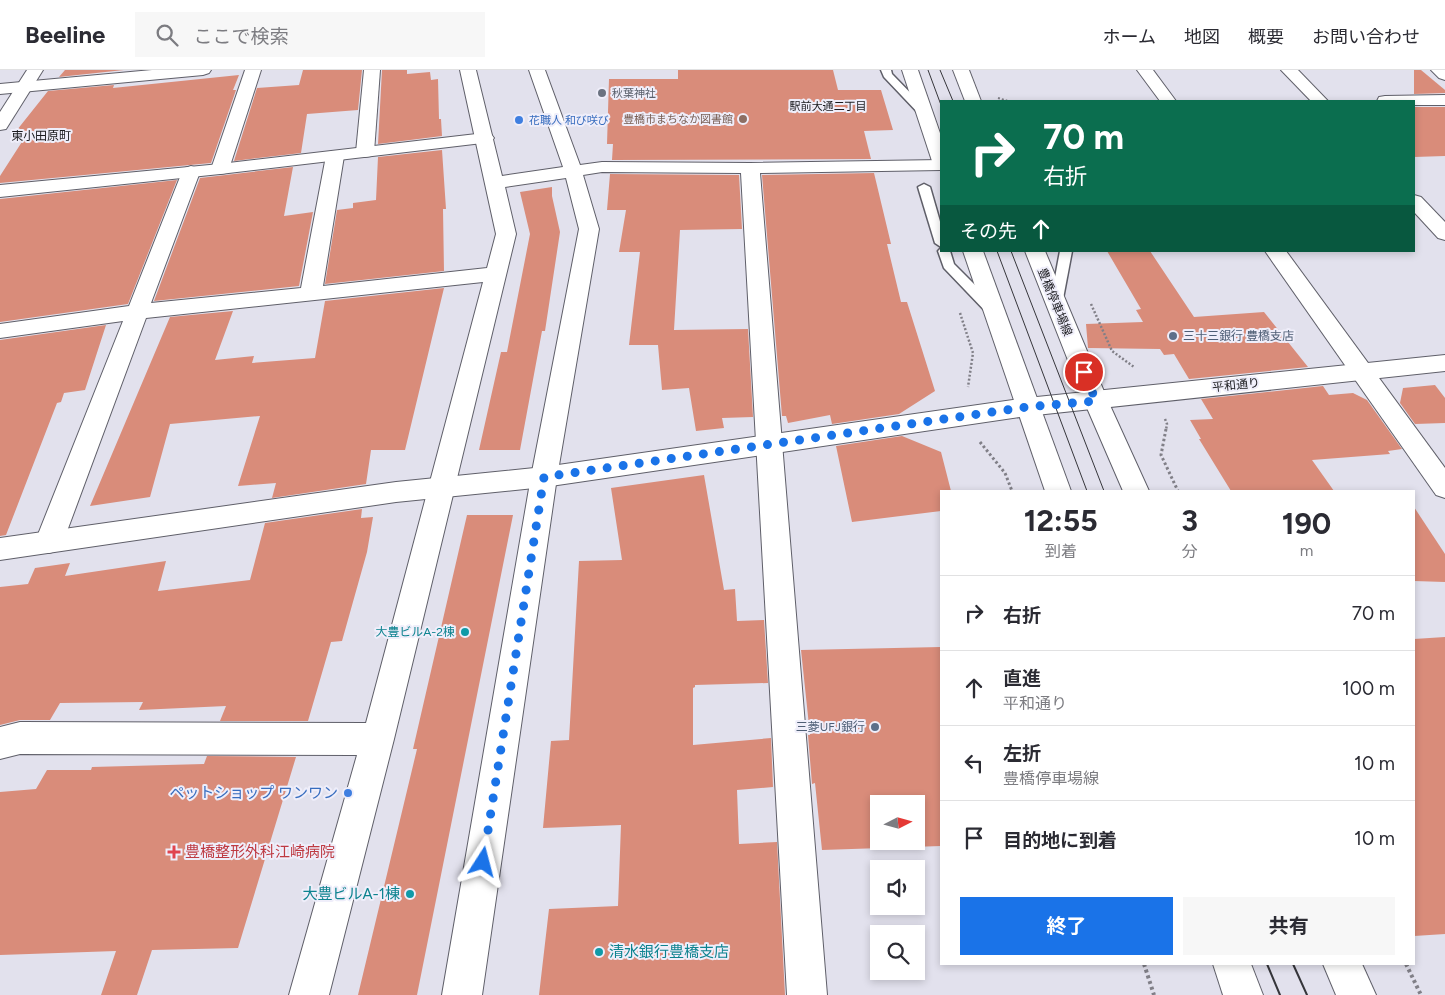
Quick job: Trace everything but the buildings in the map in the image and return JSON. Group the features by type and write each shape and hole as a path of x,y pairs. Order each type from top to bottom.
{"street":[{"path":"0,125 35,70"},
{"path":"0,89 203,70"},
{"path":"220,169 253,70"},
{"path":"365,152 372,70"},
{"path":"310,995 378,739 506,234 468,70"},
{"path":"462,995 544,477 589,230 573,171 537,70"},
{"path":"910,70 940,158"},
{"path":"961,70 973,100"},
{"path":"1145,70 1167,100"},
{"path":"1289,70 1319,100"},
{"path":"1439,70 1445,75"},
{"path":"1415,100 1445,100"},
{"path":"0,191 220,169 485,138"},
{"path":"311,292 335,156"},
{"path":"495,183 602,167 750,168 940,165"},
{"path":"750,168 807,995"},
{"path":"49,542 191,172"},
{"path":"1415,202 1445,234"},
{"path":"973,252 1058,490"},
{"name":"豊橋停車場線","path":"1034,252 1096,401 1136,490"},
{"path":"1276,252 1445,488"},
{"path":"0,331 136,312 311,292 496,274"},
{"name":"平和通り","path":"0,549 247,512 441,487 544,477 1027,407 1445,363"},
{"path":"0,743 20,738 378,739"},
{"path":"1232,965 1243,995"},
{"path":"1342,965 1356,995"}],"lane":[{"path":"886,70 887,75 924,114"},
{"path":"924,187 940,240"},
{"path":"944,252 948,265 994,312"},
{"path":"1056,304 1066,252"}],"path":[{"path":"1088,299 1112,351 1141,373"},
{"path":"1164,418 1167,424 1161,455 1178,490"},
{"path":"975,436 1005,473 1012,490"},
{"path":"1144,965 1154,995"},
{"path":"1406,965 1421,995"}],"tram line":[{"path":"928,70 940,102"},
{"path":"940,70 953,100"},
{"path":"997,252 1087,490"},
{"path":"1011,252 1104,490"},
{"path":"1267,965 1280,995"},
{"path":"1293,965 1307,995"}],"place":[{"name":"秋葉神社","path":"602,93"},
{"name":"豊橋市まちなか図書館","path":"743,119"},
{"name":"花職人 和び咲び","path":"519,120"},
{"name":"三十三銀行 豊橋支店","path":"1173,336"},
{"name":"大豊ビルA-2棟","path":"465,632"},
{"name":"三菱UFJ銀行","path":"875,727"},
{"name":"ペットショップ ワンワン","path":"348,793"},
{"name":"豊橋整形外科江崎病院","path":"174,852"},
{"name":"大豊ビルA-1棟","path":"410,894"},
{"name":"清水銀行豊橋支店","path":"599,952"}],"district":[{"name":"駅前大通二丁目","path":"828,106"},
{"name":"東小田原町","path":"41,136"}],"route":[{"path":"483,862 544,477 1027,407 1096,401 1084,372"}]}
